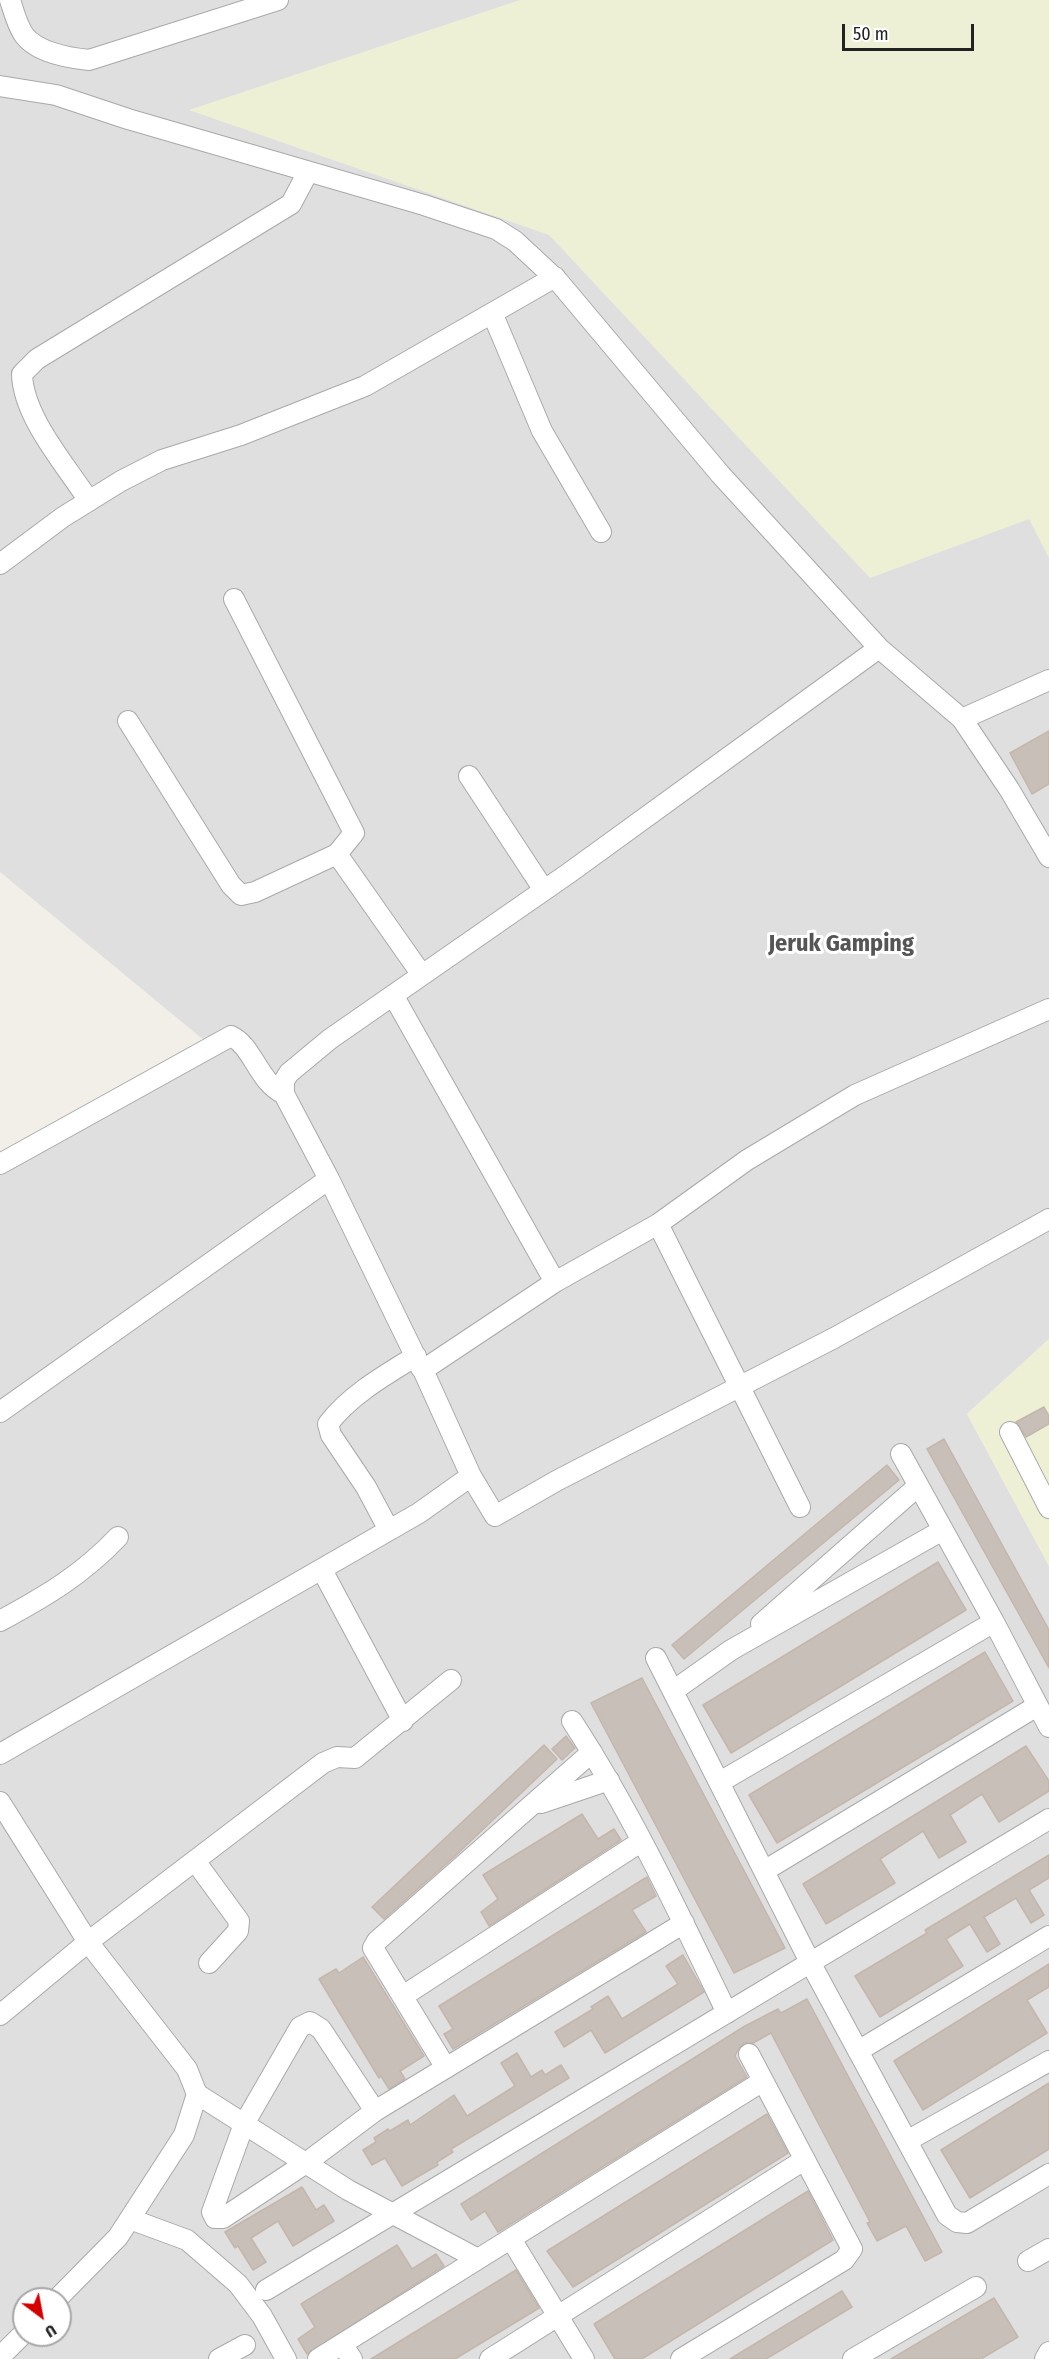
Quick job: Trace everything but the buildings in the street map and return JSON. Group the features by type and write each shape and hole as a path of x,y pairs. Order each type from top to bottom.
{"street":[{"path":"10,0 20,29 32,44 72,58 89,60 278,0"},
{"path":"0,86 56,95 138,123 308,171 496,229 515,241 555,278 720,474 879,648 969,715 1049,857"},
{"path":"89,501 32,412 22,391 22,374 37,359 291,204 308,171"},
{"path":"0,564 89,501 162,460 242,435 366,386 555,278"},
{"path":"493,315 542,431 601,532"},
{"path":"128,721 231,885 241,895 255,892 337,854 354,833 234,599"},
{"path":"879,648 544,890 330,1039 289,1073 284,1081 284,1094 329,1179 419,1363 471,1476 495,1516 558,1479 834,1338 1049,1219"},
{"path":"969,715 1049,680"},
{"path":"469,776 544,890"},
{"path":"337,854 422,975"},
{"path":"393,995 555,1282"},
{"path":"389,1530 366,1487 331,1435 328,1424 334,1415 379,1378 419,1363 658,1224 747,1160 855,1095 1049,1010"},
{"path":"0,1164 231,1036 240,1044 267,1084 284,1094"},
{"path":"0,1412 329,1179"},
{"path":"658,1224 800,1507"},
{"path":"1010,1432 1049,1508"},
{"path":"901,1454 1049,1727"},
{"path":"0,1754 419,1513 471,1476"},
{"path":"674,1692 731,1650 917,1487"},
{"path":"731,1650 941,1531"},
{"path":"0,1621 53,1593 94,1562 118,1537"},
{"path":"322,1570 403,1721"},
{"path":"720,1782 994,1622"},
{"path":"656,1658 811,1964 947,2215 957,2222 967,2223 1049,2174"},
{"path":"0,2015 88,1942 330,1759 355,1758 451,1680"},
{"path":"765,1871 1037,1706"},
{"path":"572,1721 609,1780 642,1841 727,2013"},
{"path":"446,2068 373,1948 377,1941 592,1752"},
{"path":"531,1806 609,1780"},
{"path":"0,1802 88,1942 187,2069 197,2094 306,2163 478,2259"},
{"path":"266,2290 1049,1819"},
{"path":"403,1996 642,1841"},
{"path":"195,1860 239,1921 238,1931 209,1964"},
{"path":"375,2111 321,2029 310,2022 300,2027 244,2124 212,2212 215,2218 223,2218 306,2163 375,2111 684,1923"},
{"path":"858,2051 1049,1936"},
{"path":"681,2359 844,2260 852,2249 848,2236 804,2160 749,2054"},
{"path":"907,2141 1049,2061"},
{"path":"318,2359 347,2351 478,2259 763,2081"},
{"path":"68,2287 125,2227 184,2135 197,2094"},
{"path":"490,2359 804,2160"},
{"path":"125,2227 187,2240 238,2284 262,2316 286,2359"},
{"path":"511,2239 584,2359"},
{"path":"1028,2261 1049,2249"},
{"path":"853,2359 976,2287"},
{"path":"0,2357 12,2345"},
{"path":"219,2359 245,2345"},
{"path":"1045,2359 1049,2352"}],"shaded area":[{"path":"0,0 1049,0 1049,1339 967,1414 1049,1566 1049,2359 0,2359 0,1166 205,1041 0,872"}],"green space":[{"path":"520,0 1049,0 1049,558 1029,519 870,578 549,235 189,110"},
{"path":"1049,1339 1049,1566 967,1414"}],"district":[{"name":"Jeruk Gamping","path":"841,944"}]}
